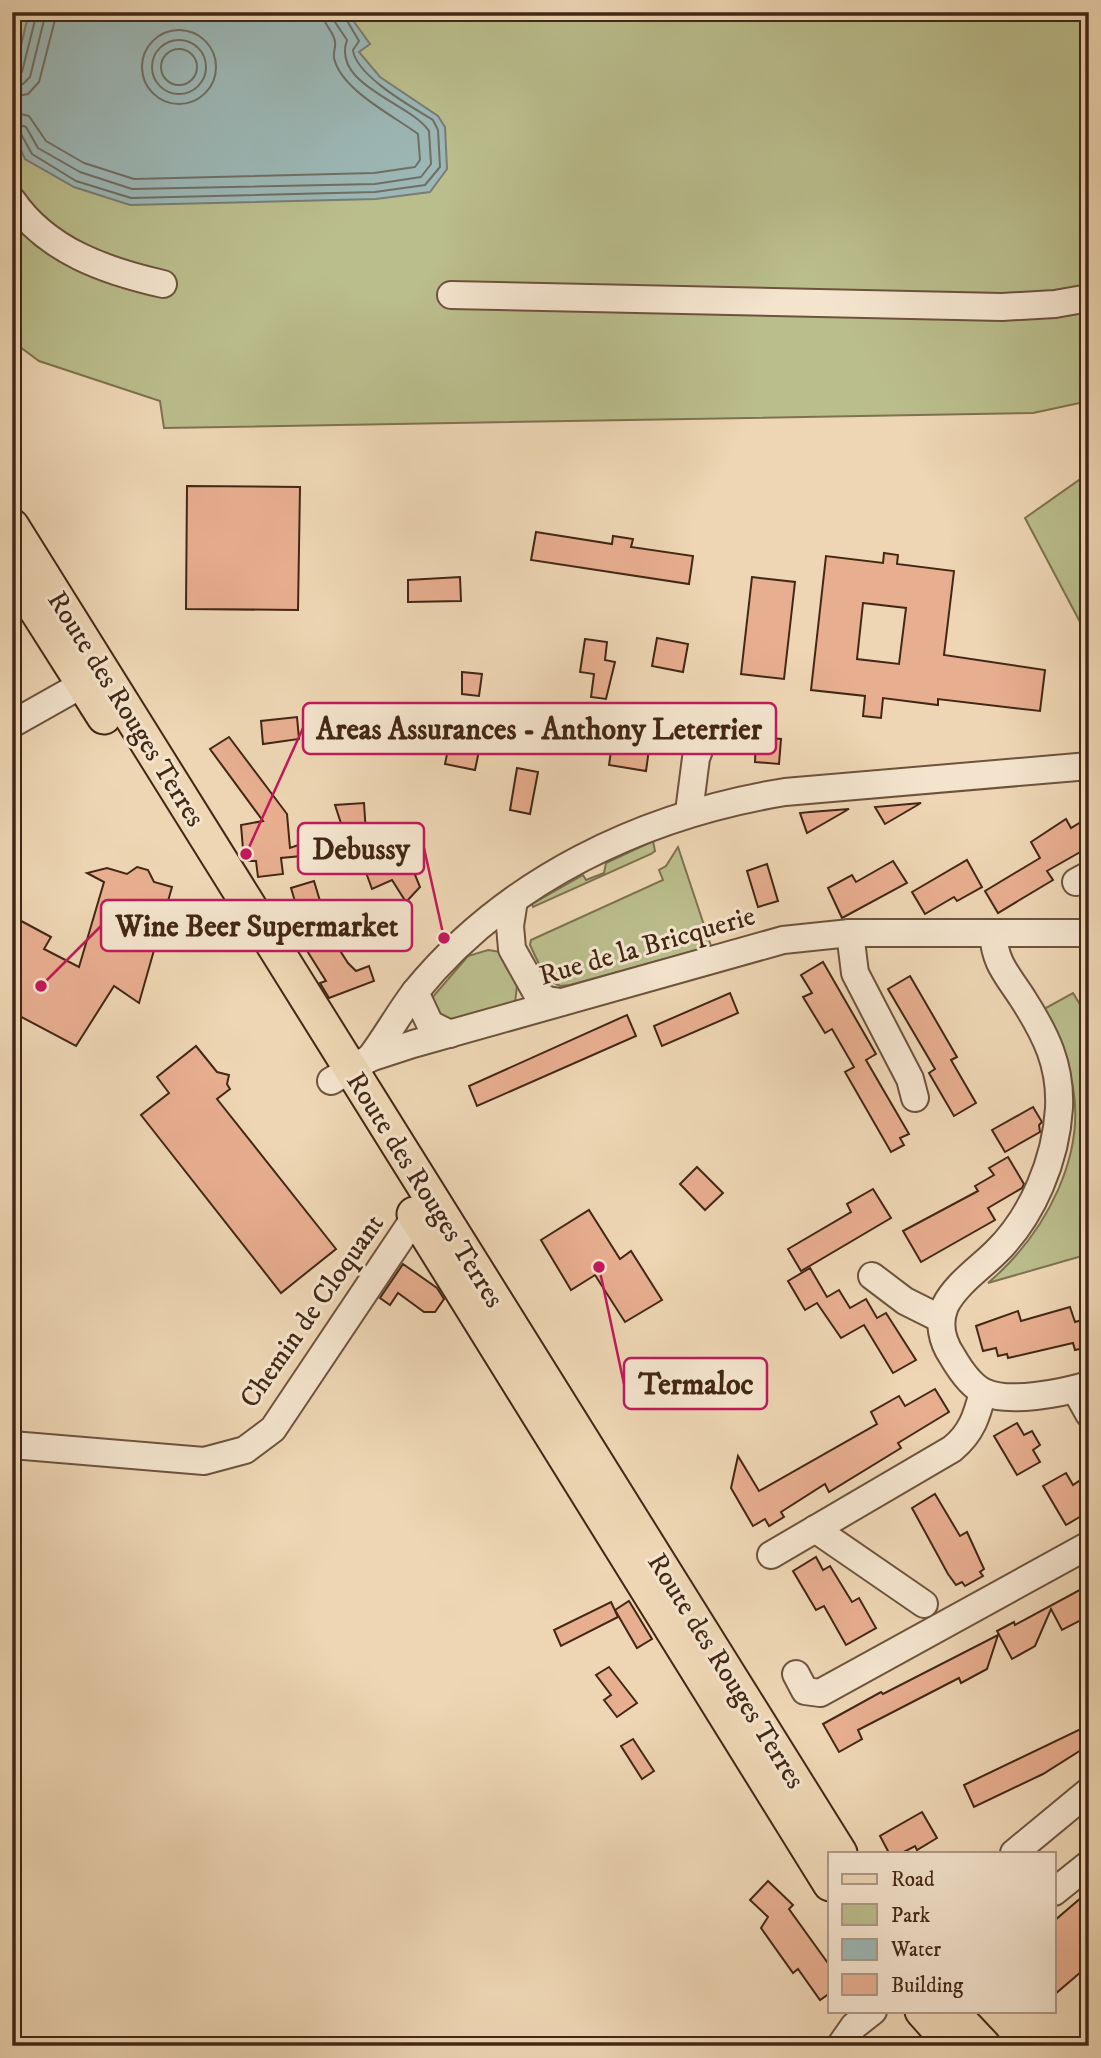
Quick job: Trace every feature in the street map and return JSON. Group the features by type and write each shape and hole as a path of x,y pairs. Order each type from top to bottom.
{"main road":[{"name":"Route des Rouges Terres","path":"12,526 839,1852"},
{"name":"Route des Rouges Terres","path":"12,572 83,684 350,1069 415,1217 828,1881"},
{"path":"925,2012 958,2022 984,2046"}],"street":[{"path":"12,200 21,214 52,241 92,264 163,284"},
{"path":"451,295 1002,307 1055,304 1089,298"},
{"path":"12,724 83,684"},
{"path":"689,812 696,758 706,733"},
{"path":"350,1069 415,992 454,952 514,900 613,841 689,812 785,792 1089,766"},
{"path":"514,900 510,926 512,949 536,992 547,1000 561,1002"},
{"path":"850,933 855,973 911,1079 915,1098"},
{"name":"Rue de la Bricquerie","path":"350,1069 450,1034 783,940 850,933 1089,933"},
{"path":"993,933 994,954 1053,1051 1059,1077 1056,1137 1046,1171 1014,1231 953,1295 941,1319 948,1350 959,1368 983,1392 1010,1396 1082,1387 1089,1414"},
{"path":"454,952 484,944 512,949"},
{"path":"510,1017 524,995 526,974"},
{"path":"415,992 430,1024 450,1034"},
{"name":"Chemin de Cloquant","path":"12,1446 204,1461 245,1450 273,1429 415,1217"},
{"path":"872,1276 905,1301 941,1319"},
{"path":"771,1555 963,1440 974,1423 983,1392"},
{"path":"815,1529 924,1604"},
{"path":"796,1674 805,1691 820,1693 1089,1545"},
{"path":"1015,1852 1089,1791"},
{"path":"1056,1890 1089,1864"},
{"path":"840,2046 854,2026 872,2012"}],"green space":[{"path":"12,12 1089,12 1089,401 1033,413 164,428 160,401 39,361 12,341"},
{"path":"1089,473 1089,639 1025,518"},
{"path":"653,841 655,851 651,854 533,907 532,904 583,875 586,880 604,873 606,863"},
{"path":"678,847 711,946 570,985 560,986 546,979 530,945 531,940 663,880 659,870 666,866"},
{"path":"488,950 501,952 518,977 515,1003 457,1023 439,1020 431,999 468,956"},
{"path":"1073,993 1089,1019 1089,1254 988,1283 1028,1241 1045,1216 1068,1161 1074,1133 1075,1103 1070,1074 1044,1009"}],"water":[{"path":"32,12 347,12 370,44 359,52 380,77 438,116 445,127 447,169 430,192 376,199 130,205 74,187 25,159 13,133 12,86 26,24"}],"building":[{"path":"187,486 300,487 298,610 186,609"},
{"path":"536,532 612,544 613,536 633,539 631,547 693,556 689,584 531,560"},
{"path":"884,553 898,555 897,564 954,571 944,655 1045,670 1040,711 938,699 938,705 883,698 881,718 863,716 865,696 811,690 826,556 883,563","holes":["863,603 906,608 899,664 857,659"]},
{"path":"460,577 461,601 408,602 408,580"},
{"path":"752,577 795,582 784,679 741,674"},
{"path":"657,638 688,644 683,672 652,666"},
{"path":"585,639 607,642 605,660 615,662 606,699 591,697 594,674 580,672"},
{"path":"462,672 482,674 479,696 462,694"},
{"path":"297,717 299,739 263,744 261,721"},
{"path":"451,735 481,741 475,770 445,764"},
{"path":"229,737 287,814 290,848 307,842 343,838 345,852 281,858 283,874 258,877 256,861 244,861 241,825 263,821 210,749"},
{"path":"756,737 781,739 779,764 755,762"},
{"path":"612,744 649,749 646,771 609,765"},
{"path":"517,768 538,772 530,814 510,810"},
{"path":"364,803 367,849 350,851 335,805"},
{"path":"921,803 885,824 875,807"},
{"path":"849,809 807,833 800,813 810,812"},
{"path":"1089,817 1089,847 1047,871 1053,880 998,913 985,891 1040,858 1031,842 1066,819 1071,828"},
{"path":"407,855 420,887 406,902 392,880 372,889 364,867"},
{"path":"967,860 982,887 957,901 954,897 925,914 912,892"},
{"path":"893,861 907,883 842,918 828,888 852,875 856,882"},
{"path":"767,864 778,901 758,907 747,871"},
{"path":"137,867 148,870 154,882 172,887 139,1003 114,986 76,1046 12,1012 12,916 51,937 44,949 79,967 104,882 87,873 107,868 127,874"},
{"path":"314,881 323,911 318,913 321,921 348,963 356,971 369,966 374,981 329,998 320,983 326,981 294,930 302,925 291,888"},
{"path":"823,962 876,1054 866,1060 909,1134 900,1138 904,1145 891,1152 845,1072 854,1067 832,1029 825,1033 803,997 812,993 801,975"},
{"path":"910,976 957,1057 951,1060 976,1103 954,1116 929,1073 935,1069 888,989"},
{"path":"730,993 738,1013 662,1046 654,1026"},
{"path":"627,1015 636,1036 477,1106 469,1086"},
{"path":"196,1046 217,1072 229,1075 227,1084 230,1089 217,1099 336,1249 281,1293 141,1115 169,1093 157,1077"},
{"path":"1033,1107 1042,1122 1039,1125 1040,1132 1005,1152 992,1130"},
{"path":"1008,1157 1024,1184 1022,1188 988,1208 995,1220 921,1262 903,1231 978,1191 975,1186 994,1175 989,1168"},
{"path":"697,1167 723,1193 705,1210 680,1184"},
{"path":"873,1189 891,1218 801,1271 788,1249 851,1212 847,1204"},
{"path":"589,1210 620,1259 631,1251 662,1300 625,1322 595,1275 571,1290 541,1240"},
{"path":"403,1264 437,1288 444,1299 435,1312 424,1312 398,1293 390,1305 380,1298"},
{"path":"810,1268 827,1297 839,1290 850,1308 866,1299 877,1318 886,1313 916,1360 893,1373 864,1325 841,1338 817,1303 805,1310 788,1281"},
{"path":"1070,1307 1075,1322 1089,1318 1089,1347 1075,1350 1073,1343 1008,1358 1007,1354 998,1356 996,1348 983,1351 976,1326 1018,1311 1021,1321"},
{"path":"935,1389 949,1412 898,1443 901,1448 829,1492 825,1484 781,1512 784,1517 769,1526 765,1519 753,1526 731,1488 738,1456 759,1491 877,1424 871,1412 899,1396 905,1406"},
{"path":"1017,1423 1024,1435 1032,1431 1040,1445 1033,1450 1040,1462 1017,1475 994,1436"},
{"path":"1066,1473 1073,1485 1079,1481 1088,1496 1081,1500 1088,1512 1066,1525 1043,1486"},
{"path":"935,1494 960,1536 967,1532 984,1569 980,1572 983,1576 965,1586 962,1582 956,1585 948,1574 912,1508"},
{"path":"816,1557 823,1570 830,1566 852,1602 859,1598 876,1628 846,1645 824,1606 816,1610 793,1571"},
{"path":"1089,1585 1089,1616 1062,1630 1051,1609 1035,1646 1012,1659 997,1631 1014,1622 1015,1625"},
{"path":"629,1601 652,1639 637,1648 615,1610"},
{"path":"611,1602 618,1617 561,1646 554,1630"},
{"path":"998,1635 987,1669 961,1683 959,1678 858,1730 862,1739 839,1752 823,1724 881,1692 883,1694"},
{"path":"609,1667 637,1703 617,1717 604,1700 611,1695 596,1675"},
{"path":"1089,1725 1089,1745 1043,1774 974,1807 964,1785"},
{"path":"633,1739 654,1771 642,1779 621,1746"},
{"path":"922,1812 937,1838 917,1850 915,1846 904,1852 888,1852 880,1836"},
{"path":"768,1881 793,1905 789,1909 828,1963 828,1994 820,2000 798,1969 793,1973 761,1928 768,1917 750,1900"},
{"path":"1089,1891 1089,1965 1056,1993 1056,1919"}],"place":[{"name":"Areas Assurances - Anthony Leterrier","path":"246,854"},
{"name":"Debussy","path":"444,938"},
{"name":"Wine Beer Supermarket","path":"41,986"},
{"name":"Termaloc","path":"599,1267"}]}
